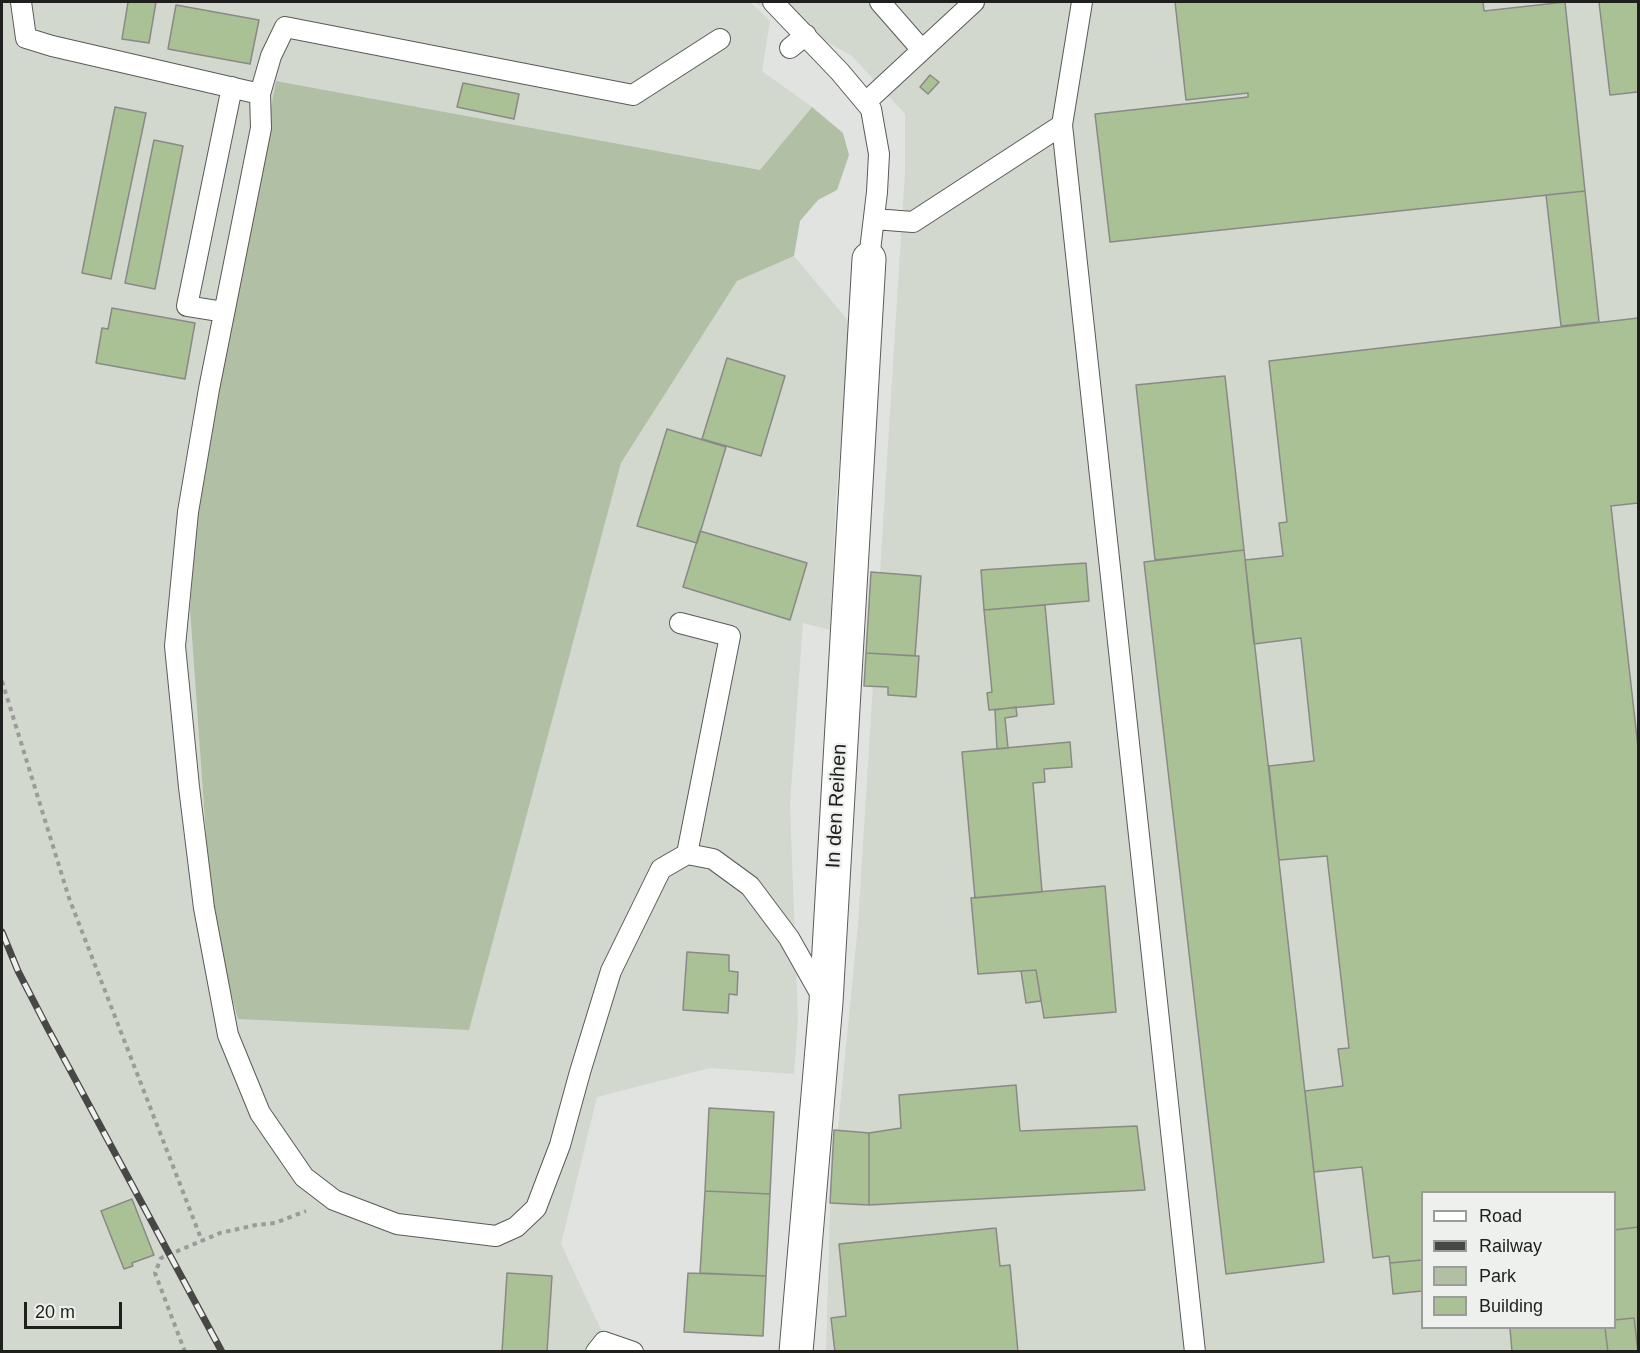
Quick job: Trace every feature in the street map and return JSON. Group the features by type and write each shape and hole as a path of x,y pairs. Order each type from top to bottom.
{"street":[{"name":"In den Reihen","path":"796,1352 826,1002 869,259"}],"lane":[{"path":"21,2 26,38 260,94"},
{"path":"773,2 806,34 871,109 879,154 869,259"},
{"path":"880,2 922,50"},
{"path":"866,102 974,2"},
{"path":"1082,2 1062,125 1195,1352"},
{"path":"720,39 633,95 285,27 271,56 260,94 261,128 209,389 189,512 175,646 191,809 204,908 228,1035 260,1113 304,1176 334,1200 397,1224 496,1236 516,1227 536,1208 560,1145 611,970 661,869 687,854 713,859 750,886 789,938 826,1002"},
{"path":"789,48 806,34"},
{"path":"224,312 187,306 232,87"},
{"path":"874,219 913,222 1062,125"},
{"path":"680,623 730,636 687,854"},
{"path":"596,1352 604,1342 633,1352"}],"path":[{"path":"2,681 69,898 202,1241"},
{"path":"185,1352 155,1273 161,1258 235,1228 275,1223 334,1200"}],"shaded area":[{"path":"2,2 750,2 770,21 762,71 812,107 760,171 276,81 190,609 206,836 217,943 543,734 621,463 737,281 794,256 851,324 836,498 830,630 803,623 790,804 798,1018 794,1074 710,1068 597,1097 561,1244 604,1336 606,1351 2,1352"},
{"path":"754,2 1638,2 1638,1351 826,1351 830,1209 858,924 905,172 905,114 852,56"}],"green space":[{"path":"276,81 760,170 812,107 843,133 849,155 837,190 818,200 800,221 794,256 737,281 621,463 469,1030 238,1019 217,943 206,836 190,609 200,481"}],"building":[{"path":"128,2 156,2 149,43 122,39"},
{"path":"1175,2 1483,2 1484,11 1565,2 1585,191 1110,242 1095,114 1248,97 1248,93 1186,100"},
{"path":"1599,2 1638,2 1638,92 1610,95"},
{"path":"176,5 259,20 250,64 168,49"},
{"path":"930,75 939,82 928,94 920,87"},
{"path":"463,83 519,94 514,119 457,107"},
{"path":"115,107 146,113 111,279 82,273"},
{"path":"154,140 183,146 155,289 125,283"},
{"path":"1585,191 1599,322 1561,326 1546,195"},
{"path":"112,308 195,323 185,379 96,363 102,328 108,329"},
{"path":"1638,318 1638,503 1611,506 1638,747 1638,1227 1616,1230 1616,1191 1421,1191 1421,1260 1390,1263 1389,1256 1373,1258 1362,1167 1314,1172 1305,1091 1343,1086 1338,1049 1349,1048 1327,856 1279,860 1269,766 1314,761 1301,638 1254,644 1245,560 1283,556 1279,523 1287,522 1269,361"},
{"path":"727,358 785,376 761,456 702,439"},
{"path":"1225,376 1244,550 1155,560 1136,385"},
{"path":"667,429 726,447 697,543 637,526"},
{"path":"700,531 807,563 790,620 683,587"},
{"path":"1244,550 1324,1262 1226,1274 1144,562"},
{"path":"1086,563 1089,601 984,610 981,570"},
{"path":"871,572 921,576 915,656 866,653"},
{"path":"1045,605 1054,704 989,710 987,693 992,692 984,610"},
{"path":"866,653 919,656 916,697 888,695 888,687 864,686"},
{"path":"1016,707 1017,716 1005,718 1008,748 997,749 995,710"},
{"path":"1070,742 1072,767 1044,769 1045,782 1033,783 1042,892 975,898 962,752"},
{"path":"1105,886 1116,1012 1044,1018 1036,970 978,974 971,898"},
{"path":"687,952 729,955 729,971 738,972 737,995 729,994 728,1013 683,1010"},
{"path":"1036,970 1041,1001 1026,1003 1021,971"},
{"path":"1016,1085 1020,1131 1137,1126 1145,1190 869,1205 869,1133 901,1128 899,1095"},
{"path":"709,1108 774,1112 770,1194 705,1191"},
{"path":"834,1130 869,1133 869,1205 830,1203"},
{"path":"705,1191 770,1194 766,1276 700,1273"},
{"path":"132,1199 154,1255 132,1263 133,1266 124,1269 101,1211"},
{"path":"1638,1227 1638,1352 1634,1318 1616,1320 1616,1230"},
{"path":"996,1228 1000,1266 1010,1265 1018,1352 835,1352 831,1318 846,1316 839,1244"},
{"path":"1421,1260 1421,1291 1393,1294 1390,1263"},
{"path":"507,1273 552,1276 547,1352 502,1352"},
{"path":"688,1273 766,1276 763,1336 684,1332"},
{"path":"1634,1318 1638,1352 1608,1352 1605,1329 1616,1329 1616,1320"},
{"path":"1510,1329 1605,1329 1608,1352 1512,1352"}],"railway":[{"path":"2,932 18,971 47,1027 222,1352"}]}
